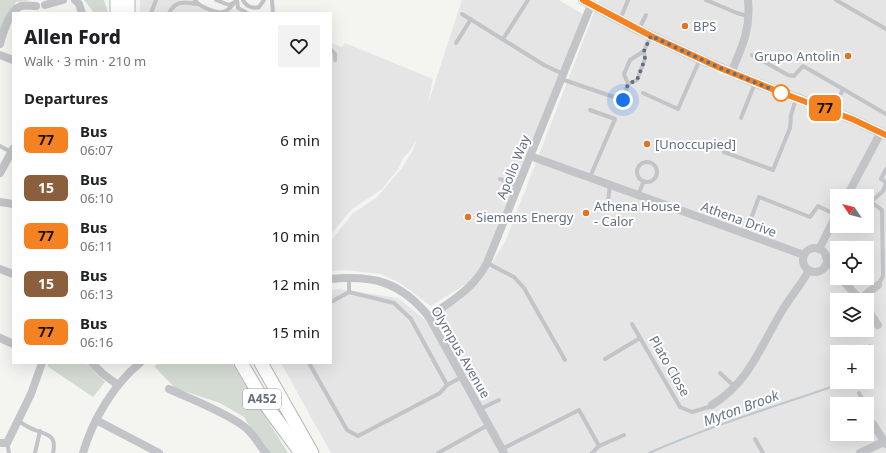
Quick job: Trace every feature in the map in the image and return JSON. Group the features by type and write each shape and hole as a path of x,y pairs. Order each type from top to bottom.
{"highway":[{"path":"118,12 125,4"},
{"name":"A452","path":"242,364 266,405 299,450"},
{"path":"252,364 299,450"},
{"name":"A452","path":"262,364 312,453"}],"street":[{"path":"45,4 63,0"},
{"path":"75,0 79,4 82,12"},
{"path":"731,73 744,41 748,16 748,0"},
{"path":"587,2 639,30 649,39 755,83 832,111 883,133 851,189"},
{"name":"Apollo Way","path":"429,317 468,289 478,278 487,263 562,76 587,2"},
{"path":"13,12 21,6 36,6"},
{"path":"0,44 12,14"},
{"path":"0,55 12,60"},
{"path":"0,173 12,151"},
{"name":"Athena Drive","path":"530,156 804,255"},
{"path":"0,202 12,204"},
{"path":"819,249 830,228"},
{"path":"830,263 825,253 819,249 812,248 804,255 803,259 804,265 809,270 830,271"},
{"path":"821,270 826,264 826,257"},
{"path":"0,269 12,274"},
{"name":"Plato Close","path":"712,406 735,388 752,366 784,308 809,270"},
{"name":"Olympus Avenue","path":"332,279 350,278 375,280 398,289 414,300 429,317 503,451"},
{"path":"847,285 854,293"},
{"path":"869,293 878,285"},
{"path":"874,319 878,325"},
{"path":"0,338 11,343"},
{"path":"4,443 18,421 31,394 42,364"},
{"path":"93,364 103,374 118,385"},
{"path":"83,453 96,420 118,385 139,364"},
{"path":"169,389 242,425 257,439 261,451"},
{"path":"96,420 159,453"},
{"path":"860,453 885,443 874,426"}],"lane":[{"path":"151,12 156,0"},
{"path":"243,0 252,8 259,7 264,0"},
{"path":"272,0 273,12"},
{"path":"503,39 528,0"},
{"path":"620,20 628,0"},
{"path":"706,0 748,16"},
{"path":"836,0 886,29"},
{"path":"221,1 229,5 236,1"},
{"path":"221,1 226,12 236,1"},
{"path":"236,1 238,8 245,12"},
{"path":"170,12 173,6 180,2 196,2 216,12"},
{"path":"462,14 562,76 623,100 628,84 624,74 630,60 644,51"},
{"path":"639,30 646,15"},
{"path":"456,43 471,19"},
{"path":"628,84 637,80 645,59 644,51 649,39"},
{"path":"332,51 335,53 335,60"},
{"path":"752,55 788,75 794,76 803,66 886,114"},
{"path":"643,93 678,109 700,59"},
{"path":"741,118 755,83"},
{"path":"832,111 842,89"},
{"path":"724,152 774,170 790,128 796,98"},
{"path":"590,110 615,119 590,178"},
{"path":"0,146 12,151"},
{"path":"645,161 652,163 656,168 656,175 649,182 644,182 637,176 636,170 640,164 645,161"},
{"path":"874,199 884,191 886,183 881,179 886,169"},
{"path":"500,179 518,186"},
{"path":"638,196 644,182"},
{"path":"610,185 608,202 612,205"},
{"path":"745,234 759,197 810,217 818,206 830,212"},
{"path":"874,203 882,210 883,276 878,285"},
{"path":"487,263 514,278 524,288 565,360"},
{"path":"349,292 350,278"},
{"path":"332,301 349,292 394,304 411,319 447,385"},
{"name":"Plato Close","path":"632,324 680,407 692,412 712,406"},
{"path":"605,359 640,338"},
{"path":"310,364 347,430 358,436 440,393 447,385 462,377"},
{"path":"720,373 735,388"},
{"path":"859,393 861,397"},
{"path":"480,410 499,400"},
{"path":"503,451 579,410 599,446"},
{"path":"18,421 51,436 53,440 53,453"},
{"path":"438,453 488,424"},
{"path":"35,453 40,432"},
{"path":"592,453 599,446 624,435"},
{"path":"755,439 763,453"},
{"path":"4,443 9,453"}],"shaded area":[{"path":"0,0 31,0 16,2 0,37"},
{"path":"84,0 104,0 108,12 93,12"},
{"path":"140,0 197,0 200,5 216,12 140,12"},
{"path":"462,0 559,0 584,15 486,260 469,282 431,306 400,283 381,274 344,270 332,271 332,240 353,213 376,198 402,168 413,150 417,139 409,152 403,158 398,169 382,189 351,210 332,233 332,43 342,47 345,43 433,79 428,104"},
{"path":"599,0 886,0 886,453 331,453 282,364 332,364 332,291 339,289 398,298 424,319 449,305 480,282 505,242"},
{"path":"229,8 242,12 220,12"},
{"path":"48,364 87,364 105,382 93,397 47,366"},
{"path":"159,364 233,364 288,453 266,453 244,417 220,403 175,388 154,366"}],"waterway":[{"name":"Myton Brook","path":"649,453 716,426 830,387"}],"bus line":[{"name":"77","path":"583,0 651,36 720,68 750,81 852,119 886,135"}],"place":[{"name":"BPS","path":"685,26"},
{"name":"Grupo Antolin","path":"848,56"},
{"name":"[Unoccupied]","path":"647,144"},
{"name":"Athena House - Calor","path":"586,213"},
{"name":"Siemens Energy","path":"468,217"}],"route":[{"path":"623,100 628,84 637,80 645,59 644,51 651,36 720,68 781,93"}]}
